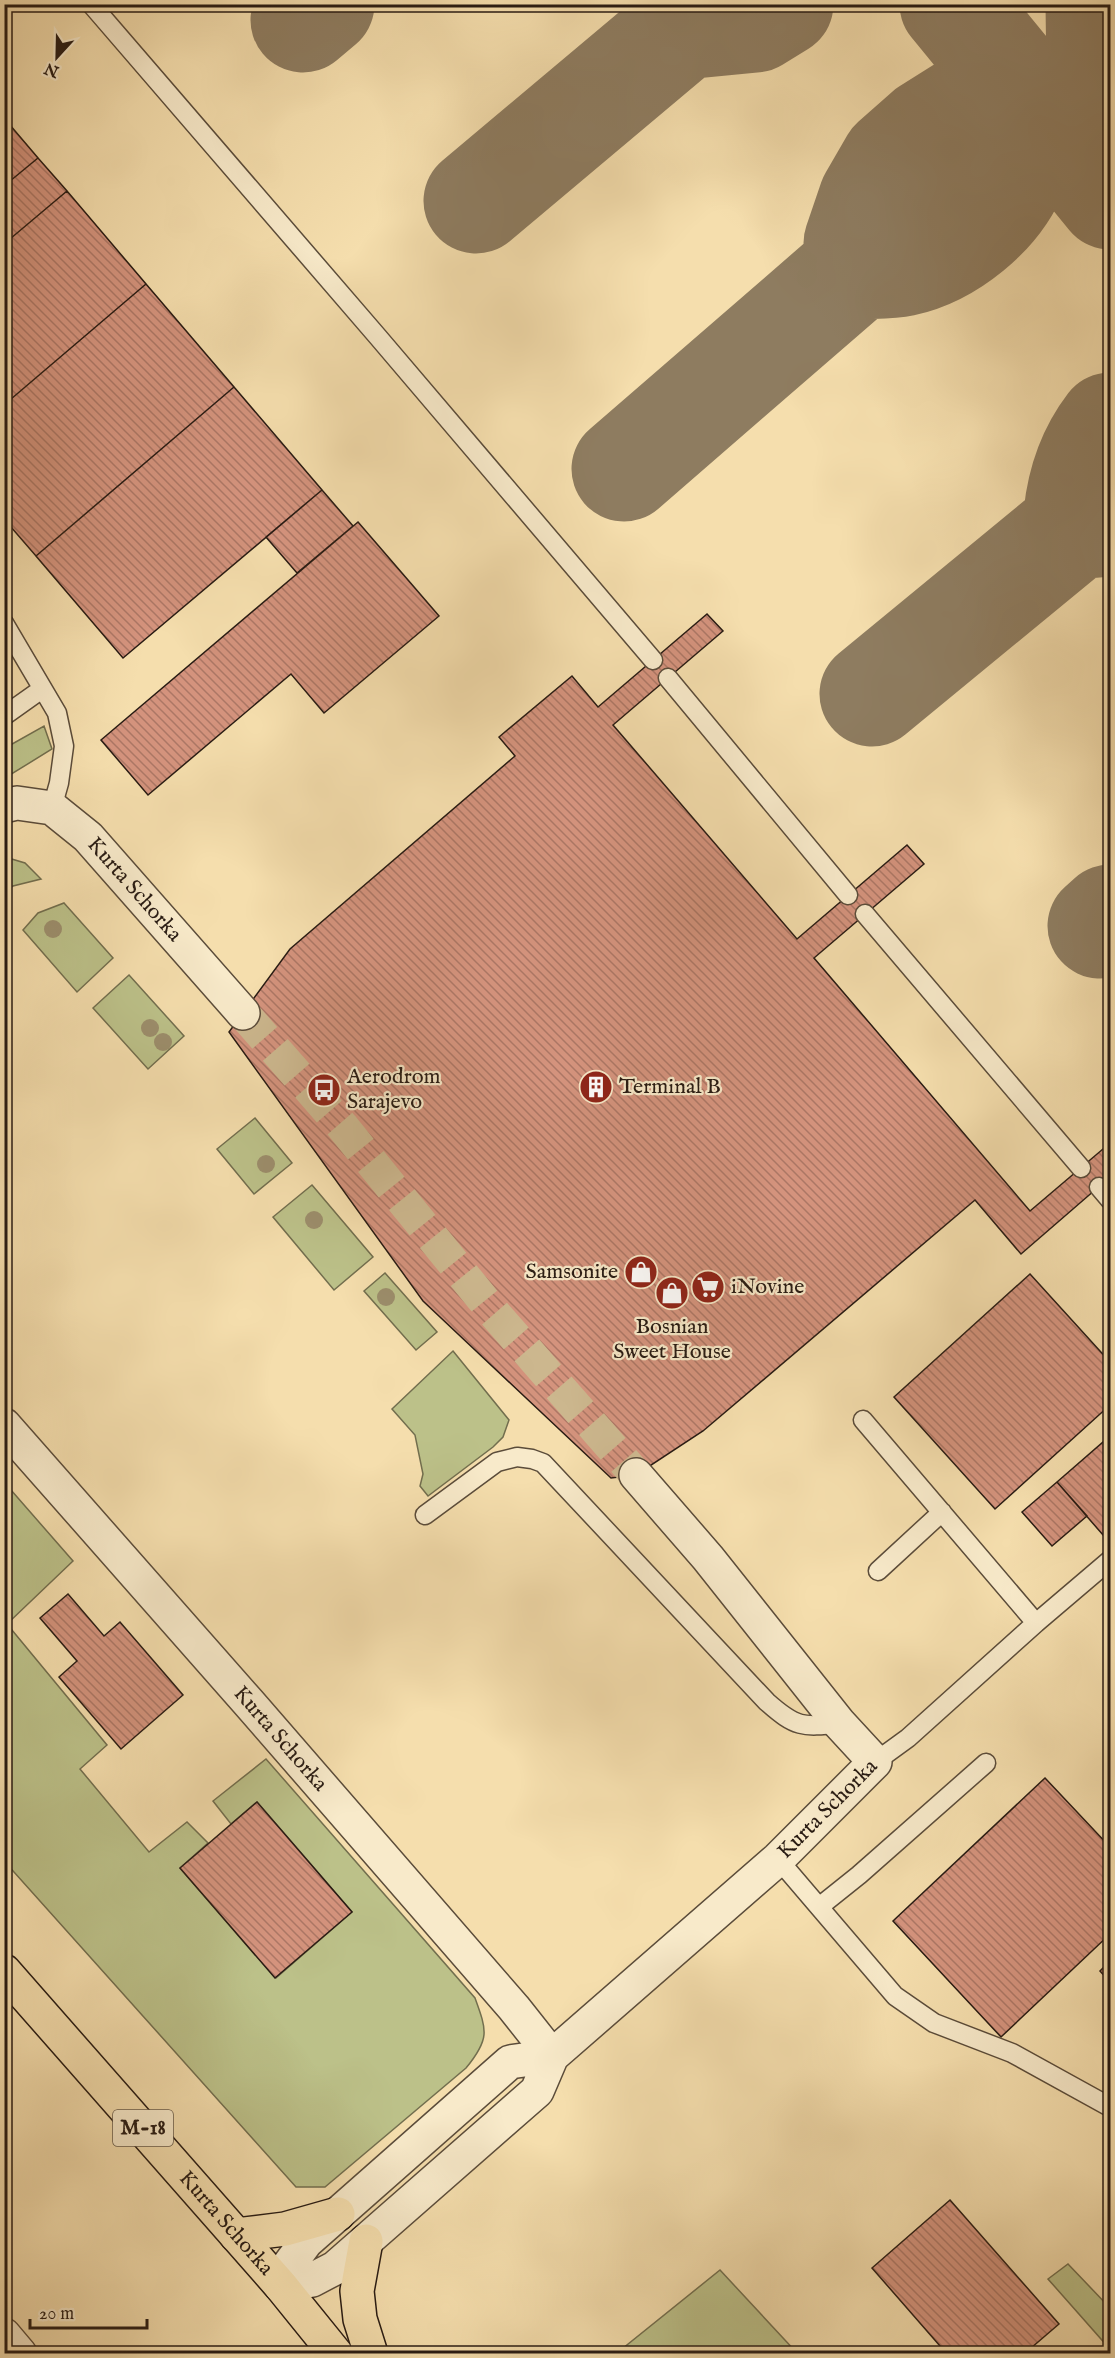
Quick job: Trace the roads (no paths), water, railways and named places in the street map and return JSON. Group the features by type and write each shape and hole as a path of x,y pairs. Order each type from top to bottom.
{"main road":[{"name":"Kurta Schorka","path":"4,1971 281,2286 336,2354"},
{"path":"236,2235 285,2229 338,2214"},
{"path":"366,2241 357,2291 360,2319 370,2354"}],"street":[{"path":"4,806 17,803 52,808"},
{"name":"Kurta Schorka","path":"52,808 88,837 243,1013"},
{"name":"Kurta Schorka","path":"4,1425 514,2008 552,2056"},
{"name":"Kurta Schorka","path":"552,2056 510,2062 306,2242 289,2265 281,2286 299,2284 335,2268 537,2091 552,2056 778,1859 875,1761 840,1723 708,1558 636,1475"},
{"path":"4,2335 20,2354"}],"lane":[{"path":"91,4 653,660"},
{"path":"4,623 57,712 64,746 59,783 52,808"},
{"path":"668,678 848,895"},
{"path":"4,716 42,689"},
{"path":"865,914 1082,1168"},
{"path":"863,1420 1036,1623"},
{"path":"425,1515 497,1462 517,1457 543,1463 767,1702 786,1719 810,1727 840,1723"},
{"path":"878,1571 942,1512"},
{"path":"875,1761 908,1738 1110,1560"},
{"path":"819,1907 859,1875 986,1763"},
{"path":"778,1859 895,1996 934,2023 1012,2054 1110,2107"}],"tunnel":[{"path":"243,1013 342,1126 494,1313 636,1475"}],"place":[{"name":"Terminal B","path":"596,1087"},
{"name":"Aerodrom Sarajevo","path":"324,1090"},
{"name":"Samsonite","path":"641,1272"},
{"name":"iNovine","path":"708,1287"},
{"name":"Bosnian Sweet House","path":"672,1293"}]}
